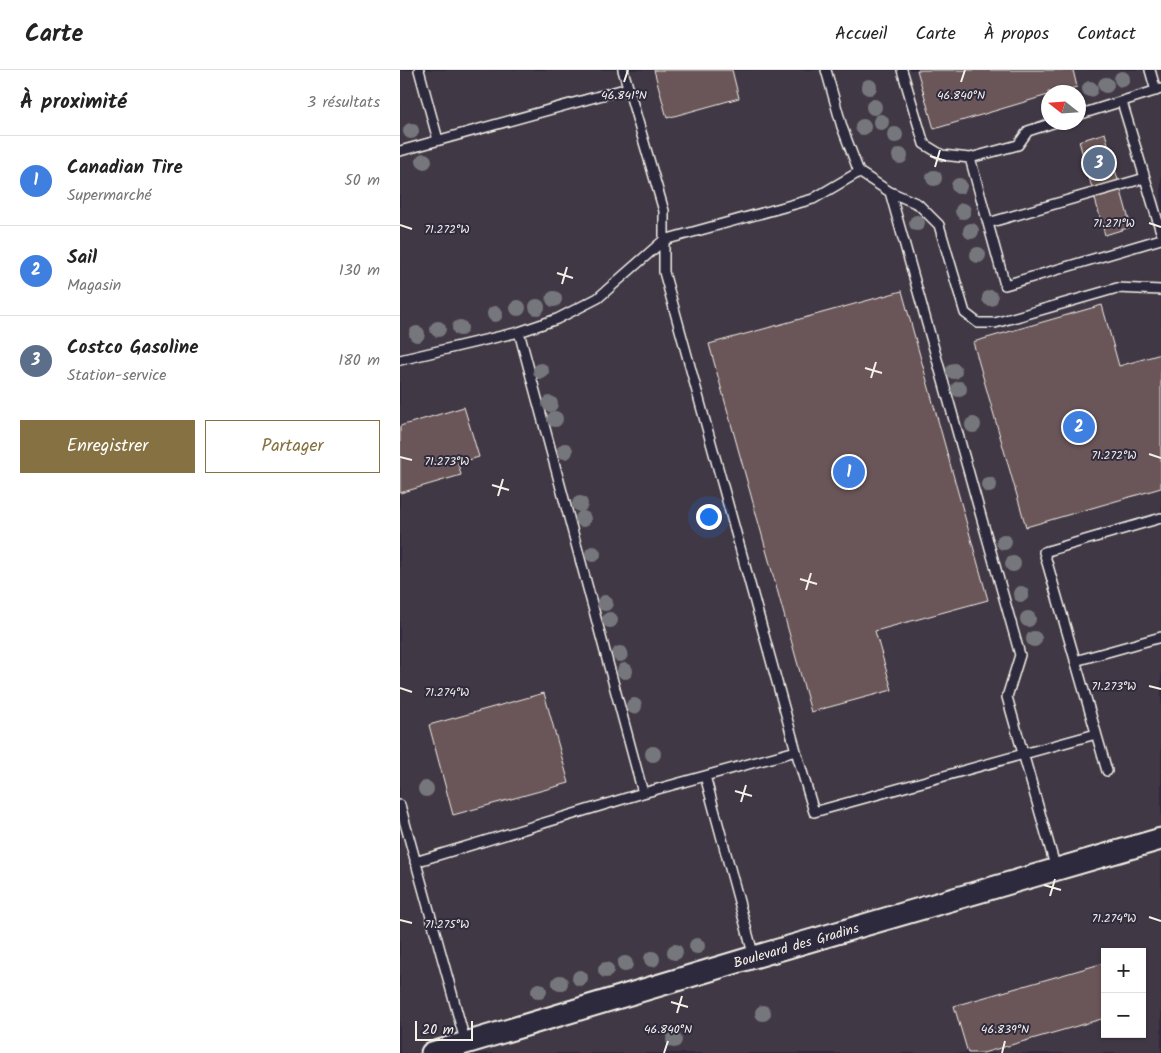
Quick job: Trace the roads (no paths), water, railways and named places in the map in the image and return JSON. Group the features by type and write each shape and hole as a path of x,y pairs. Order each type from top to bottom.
{"street":[{"name":"Boulevard des Gradins","path":"432,1053 467,1048 754,957 1161,839"}],"lane":[{"path":"419,70 438,140"},
{"path":"623,70 664,211 664,272 814,812 1096,734"},
{"path":"826,70 842,127 858,172 890,192 918,204 939,225 965,312 978,323 995,323 1117,288 1161,290"},
{"path":"902,70 924,144 942,155 970,158 1018,145 1028,131 1041,127"},
{"path":"1086,113 1159,90 1150,70"},
{"path":"400,151 628,88"},
{"path":"1122,102 1161,232"},
{"path":"970,158 1005,284 1161,239"},
{"path":"400,360 519,332 557,319 598,298 664,240 813,199 858,172"},
{"path":"988,223 1145,178"},
{"path":"890,192 1020,655 1007,697 1056,869"},
{"path":"519,332 643,793"},
{"path":"1107,770 1044,552 1161,518"},
{"path":"1075,661 1161,637"},
{"path":"415,862 643,793 796,751"},
{"path":"704,776 754,957"},
{"path":"400,805 405,840 415,862 467,1048"}],"place":[{"name":"Costco Gasoline","path":"1099,163"},
{"name":"Sail","path":"1079,427"},
{"name":"Canadian Tire","path":"849,472"}]}
